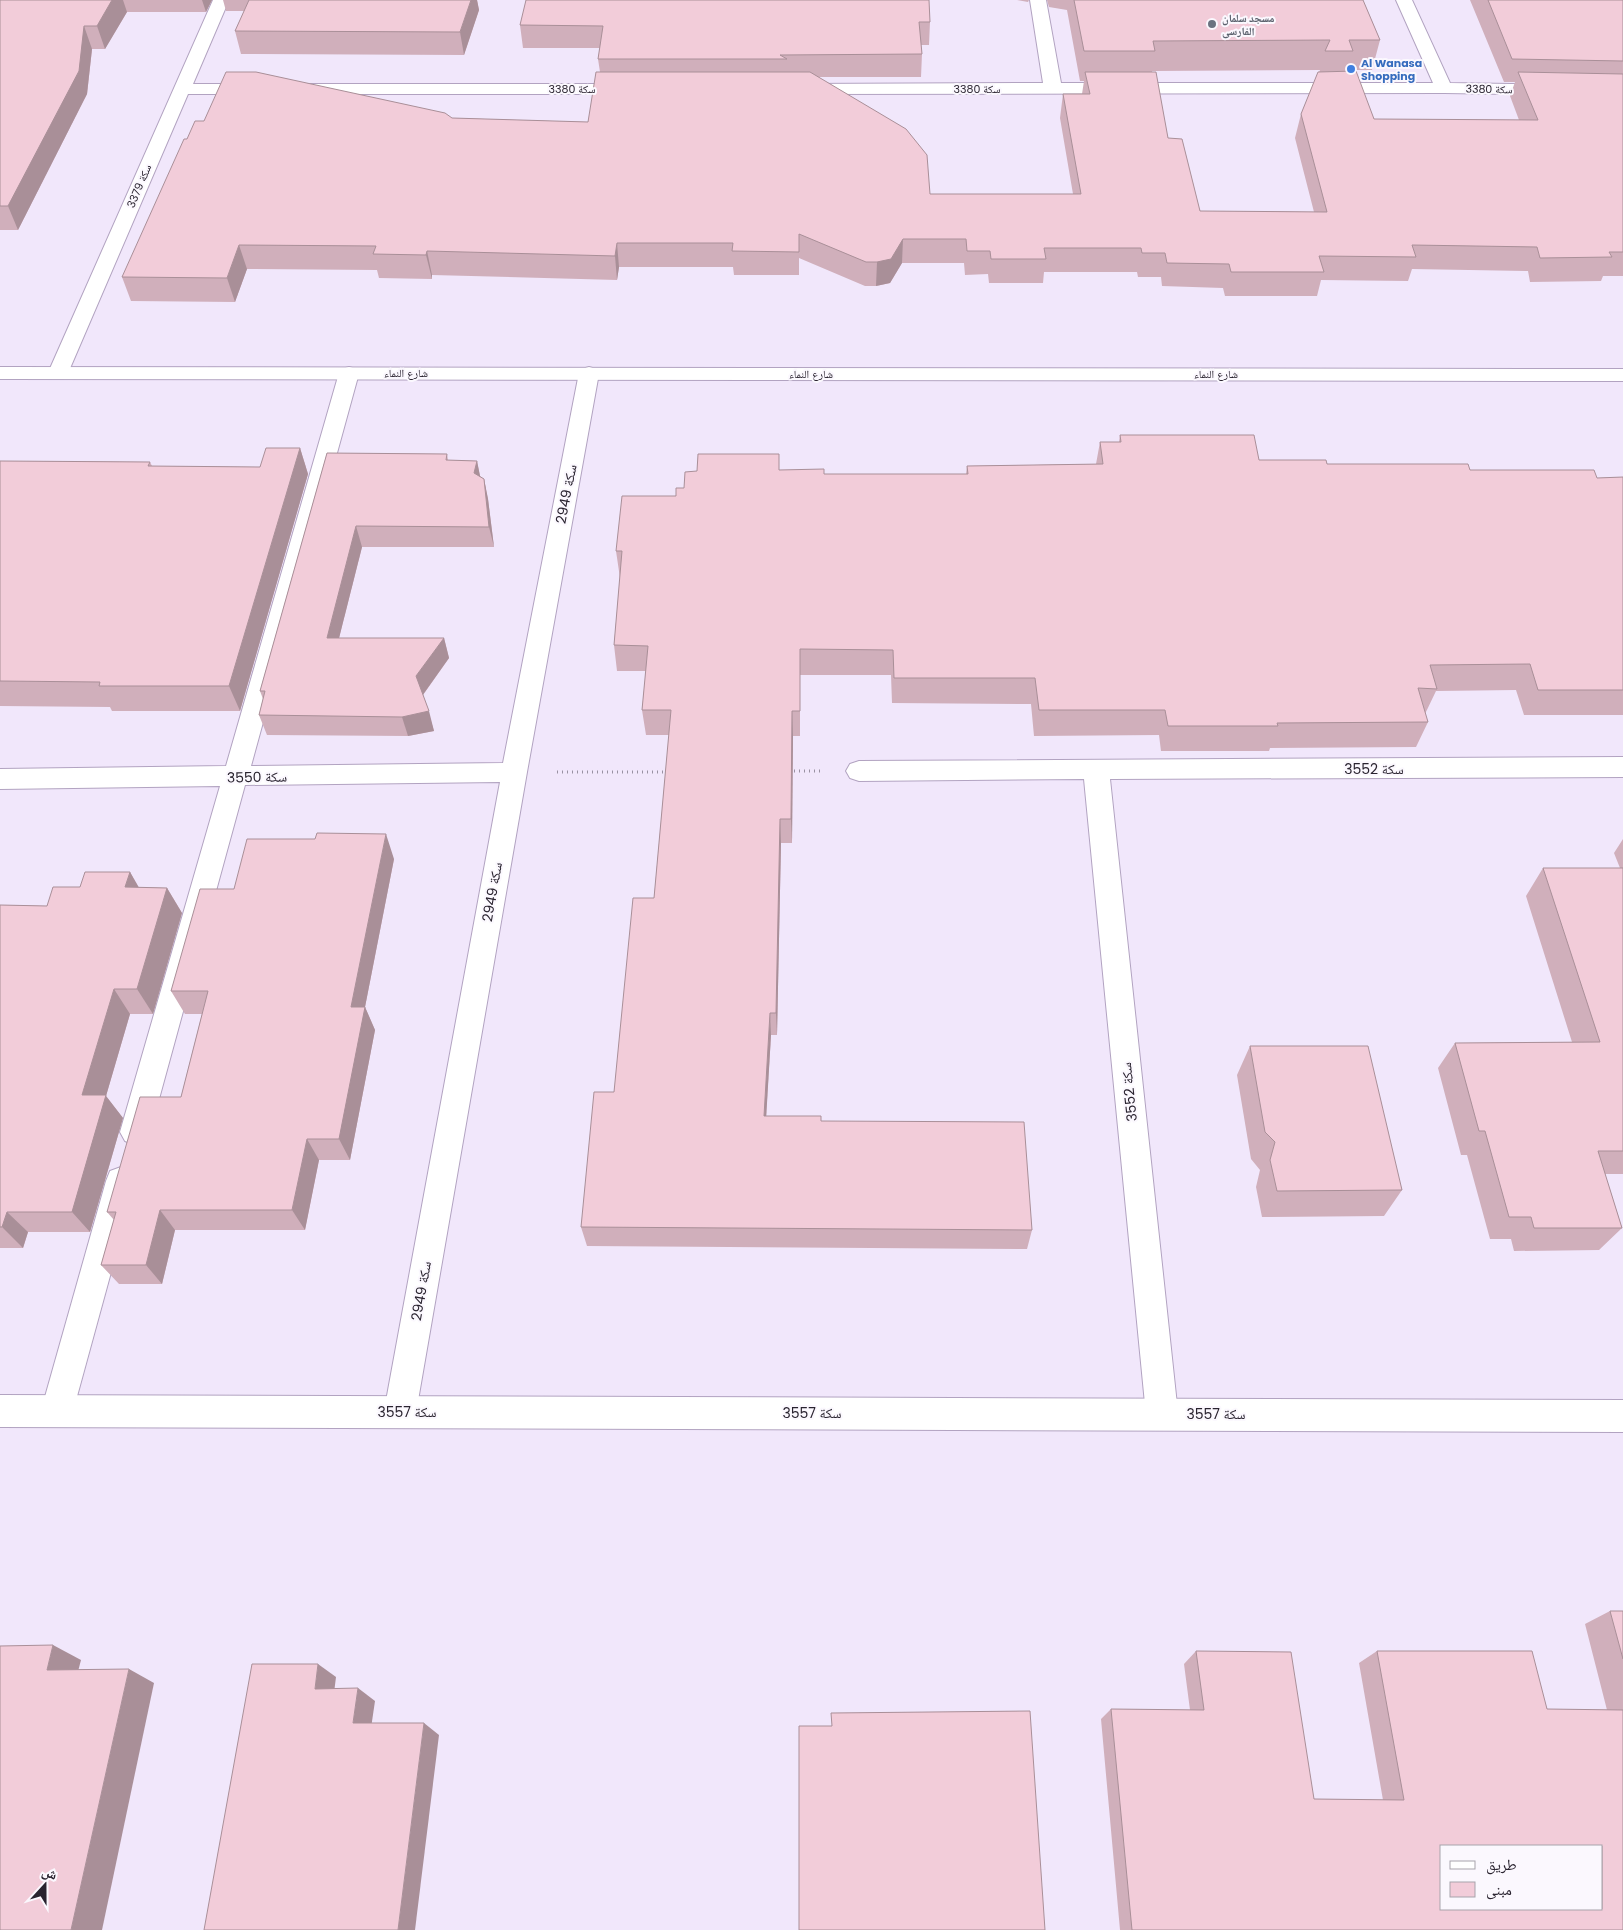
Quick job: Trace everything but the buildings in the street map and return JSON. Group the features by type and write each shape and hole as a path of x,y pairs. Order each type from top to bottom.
{"street":[{"name":"سكة 3379","path":"58,373 221,0"},
{"path":"1038,0 1053,89"},
{"path":"1404,0 1444,88"},
{"name":"سكة 3380","path":"786,89 1444,88 1623,90"},
{"name":"سكة 3380","path":"181,89 647,89"},
{"name":"شارع النماء","path":"0,373 1623,374"},
{"path":"57,1411 349,373"},
{"name":"سكة 2949","path":"400,1412 514,772 589,373"},
{"name":"سكة 3552","path":"859,771 1623,767"},
{"name":"سكة 3552","path":"1096,770 1162,1414"},
{"name":"سكة 3550","path":"0,780 234,778 514,772"},
{"name":"سكة 3557","path":"0,1411 1623,1416"}],"path":[{"path":"780,771 859,771"},
{"path":"514,772 672,772"}],"place":[{"name":"مسجد سلمان الفارسى","path":"1212,24"},
{"name":"Al Wanasa Shopping","path":"1351,69"}]}
